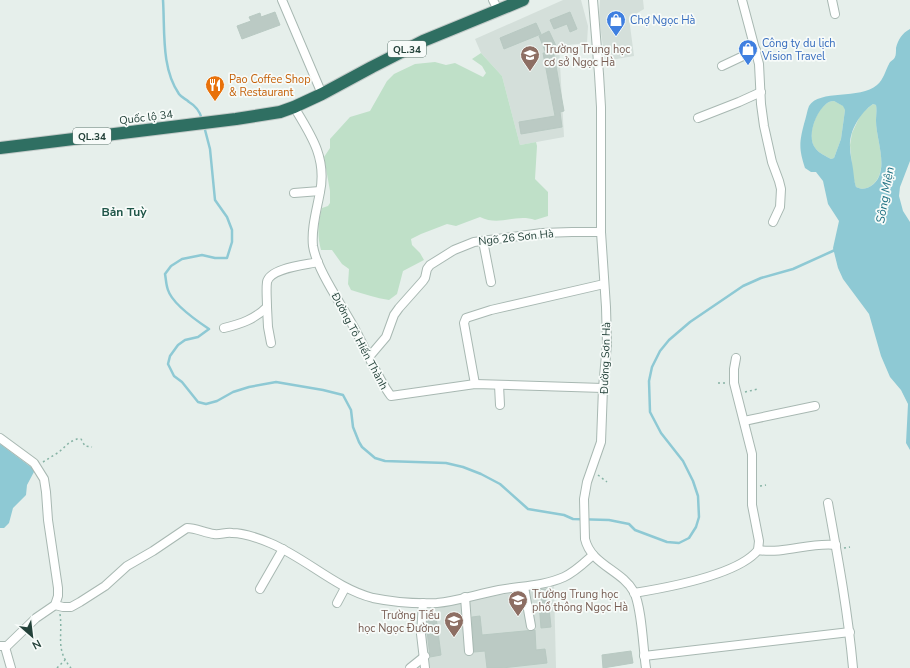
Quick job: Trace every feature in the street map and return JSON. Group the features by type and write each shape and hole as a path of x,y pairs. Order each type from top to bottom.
{"highway":[{"name":"QL.34","path":"294,107 496,5 523,0"},
{"name":"Quốc lộ 34","path":"0,148 211,122 266,114 294,107"}],"street":[{"path":"282,0 322,94"},
{"name":"Đường Sơn Hà","path":"593,0 601,106 601,232 607,344 603,388 601,442 585,491 585,539 593,555 624,579 634,593 638,610 646,668"},
{"path":"742,0 756,50 760,75 764,126 772,162 781,190 780,207 773,222"},
{"path":"832,0 835,14"},
{"path":"722,66 756,50"},
{"path":"698,118 761,92"},
{"name":"Đường Tô Hiến Thành","path":"294,107 309,131 319,154 322,173 315,213 313,238 314,251 318,262 391,396 475,384 603,388"},
{"path":"294,193 320,191"},
{"name":"Ngõ 26 Sơn Hà","path":"369,357 386,337 394,315 399,308 426,278 427,269 430,265 459,248 474,242 542,234 601,232"},
{"path":"483,241 486,264 491,282"},
{"path":"271,343 268,327 267,307 268,282 271,275 280,270 318,262"},
{"path":"475,384 464,323 466,318 504,306 604,284"},
{"path":"224,328 238,325 256,316 267,307"},
{"path":"736,358 734,377 752,454 752,505 759,541 758,550"},
{"path":"499,385 500,405"},
{"path":"744,421 815,406"},
{"path":"0,438 28,458 38,468 44,479 58,592 57,606"},
{"path":"828,503 841,570 850,632 853,668"},
{"path":"11,668 2,647 10,644 36,618 57,606 71,607 80,602 105,586 127,566 188,528 212,534 231,532 270,542 317,569 345,588 374,598 423,603 438,603 549,582 574,571 593,555"},
{"path":"634,593 673,586 728,569 744,562 758,550 783,551 818,544 836,546"},
{"path":"260,589 283,549"},
{"path":"524,587 531,626"},
{"path":"337,604 345,588"},
{"path":"465,597 469,651"},
{"path":"423,603 421,634 425,656 425,668"},
{"path":"644,656 850,632"},
{"path":"410,668 425,656"}],"path":[{"path":"737,394 758,389"},
{"path":"38,468 74,440 82,439 85,446 92,447"},
{"path":"590,474 600,476 607,482"},
{"path":"57,606 61,623 61,652 71,668"},
{"path":"57,668 65,660"}],"shaded area":[{"name":"Trường Trung học cơ sở Ngọc Hà","path":"563,0 581,0 588,26 587,43 559,46 564,137 520,145 502,76 481,53 475,39"},
{"name":"Chợ Ngọc Hà","path":"600,0 643,0 644,9 629,18 634,56 605,61 599,18"},
{"name":"Trường Trung học phổ thông Ngọc Hà","path":"554,586 556,668 428,668 423,610 480,598"}],"green space":[{"path":"481,53 502,76 520,145 536,142 535,179 548,192 548,216 535,220 521,218 494,221 480,217 456,226 447,224 411,239 412,245 420,253 424,260 403,271 397,294 389,300 351,290 348,284 349,269 342,264 332,250 321,250 319,240 319,224 322,208 328,206 330,203 330,191 324,157 330,148 330,139 350,117 370,111 387,81 394,74 415,64 435,62 446,65 455,63 483,77 486,73 482,66 472,59"},
{"path":"834,101 844,106 845,110 841,139 834,158 831,159 821,154 816,149 813,144 812,132 818,113 828,103"},
{"path":"873,104 876,105 876,121 881,155 880,173 877,180 871,186 860,189 856,187 853,177 850,145 852,133 859,118 863,112"}],"water":[{"name":"Sông Miện","path":"910,29 910,161 900,187 899,196 903,211 910,222 910,450 906,443 908,404 901,390 890,377 881,356 869,314 843,279 838,268 833,248 839,221 828,204 823,181 816,172 811,172 805,168 800,146 802,131 809,106 814,101 821,98 870,90 877,85 883,78 896,54 896,48 899,40","holes":["834,101 843,106 845,110 841,139 834,158 831,159 821,154 816,149 813,144 812,132 818,113 828,103","873,104 876,105 876,121 881,156 880,173 877,180 871,186 860,189 856,187 855,183 850,152 850,141 856,123 864,112"]},
{"path":"0,444 35,470 27,485 26,495 13,508 9,523 4,528 0,528"}],"building":[{"path":"275,12 280,25 242,39 237,26 251,21 249,17 260,13 261,17"},
{"path":"570,12 577,29 570,32 567,24 554,29 550,20"},
{"path":"536,23 541,34 504,49 500,38"},
{"path":"549,31 557,48 553,49 564,111 560,112 562,127 521,134 519,122 555,116 543,53 546,53 539,36"},
{"path":"547,589 551,627 541,628 538,590"},
{"path":"480,616 482,635 535,630 536,650 545,649 547,663 502,668 487,668 485,651 474,652 472,617"},
{"path":"436,617 441,655 430,657 427,631 428,618"},
{"path":"631,651 633,663 603,668 602,655"}],"waterway":[{"path":"163,0 165,49 169,73 173,84 181,97 196,107 202,119"},
{"path":"204,126 210,149 215,200 227,217 232,230 232,242 227,258 215,258 202,255 182,259 171,266 165,274 166,284 170,295 186,311 209,329 198,337 185,340 178,345 170,356 168,364 174,376 182,382 198,402 206,404 217,401 233,392 249,387 276,382 343,395 351,410 353,427 359,442 362,447 375,458 385,461 446,463 463,467 500,484 528,509 564,515 573,519 609,520 629,524 635,530 667,542 679,543 689,538 696,527 699,517 698,496 693,481 683,461 661,433 650,412 649,381 652,367 660,351 669,340 690,322 743,286 761,278 793,269 835,250"}],"place":[{"name":"Chợ Ngọc Hà","path":"616,37"},
{"name":"Công ty du lịch Vision Travel","path":"748,66"},
{"name":"Trường Trung học cơ sở Ngọc Hà","path":"530,72"},
{"name":"Pao Coffee Shop & Restaurant","path":"215,102"},
{"name":"Trường Trung học phổ thông Ngọc Hà","path":"518,617"},
{"name":"Trường Tiểu học Ngọc Đường","path":"454,638"}],"district":[{"name":"Bản Tuỳ","path":"124,212"}]}
